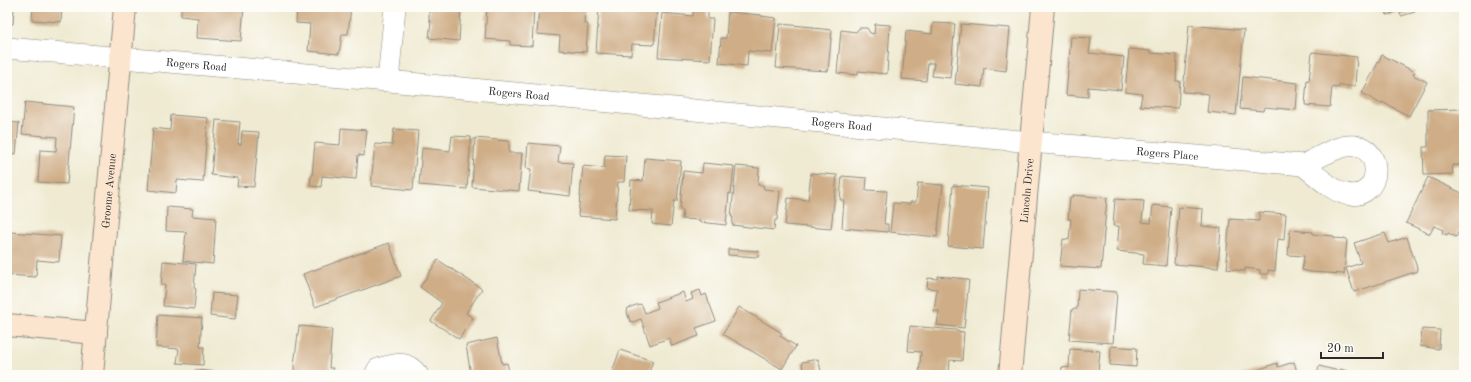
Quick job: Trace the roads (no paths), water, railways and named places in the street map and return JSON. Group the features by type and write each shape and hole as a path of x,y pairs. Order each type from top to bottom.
{"street":[{"name":"Groome Avenue","path":"92,375 125,7"},
{"path":"388,81 395,7"},
{"name":"Lincoln Drive","path":"1010,375 1043,7"},
{"name":"Rogers Road","path":"7,48 388,81 1031,142"},
{"name":"Rogers Place","path":"1031,142 1303,165"},
{"path":"7,325 96,333"},
{"path":"375,375 378,369 399,363 411,366 418,375"}]}
